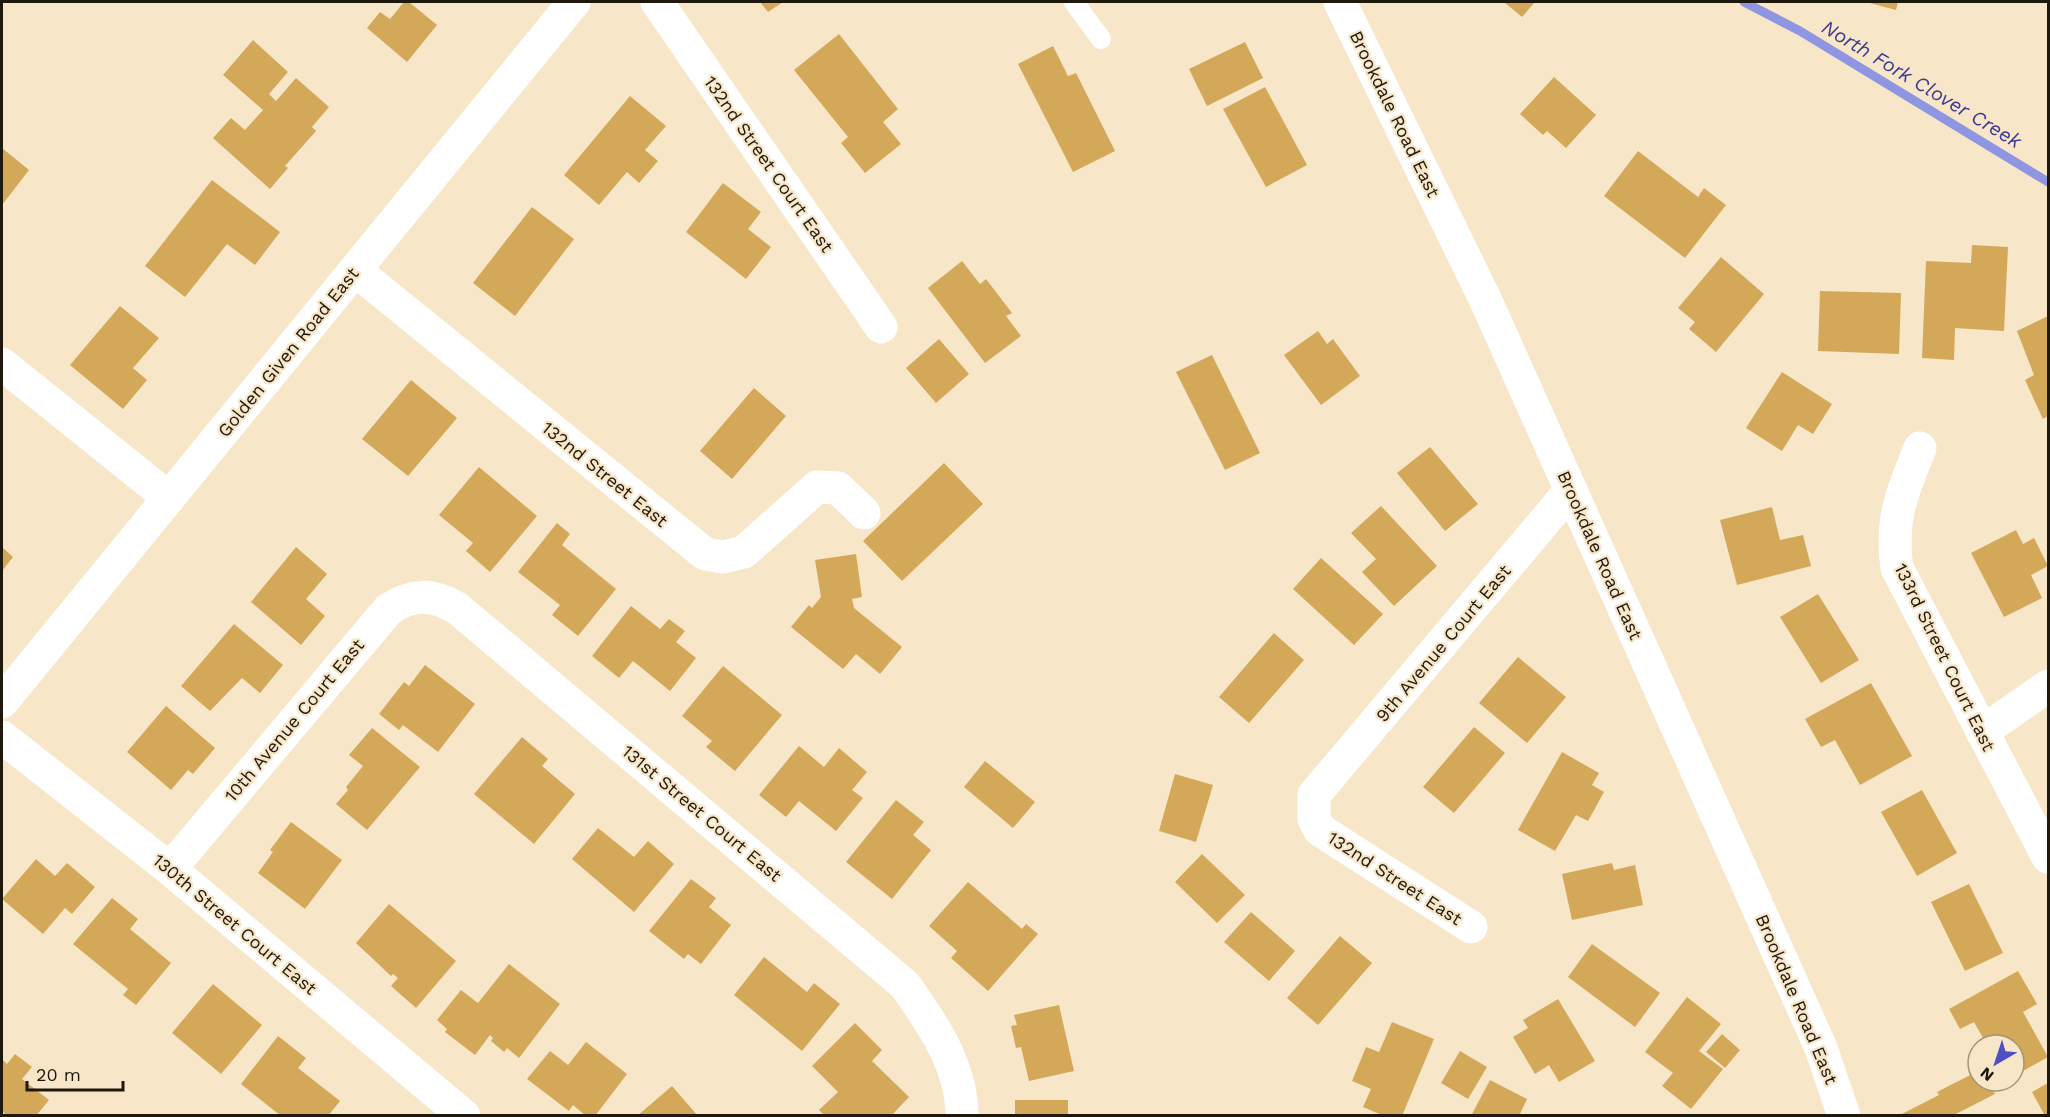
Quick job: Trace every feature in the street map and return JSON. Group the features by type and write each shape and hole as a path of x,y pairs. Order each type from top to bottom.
{"street":[{"name":"132nd Street Court East","path":"657,2 881,327"},
{"name":"Brookdale Road East","path":"1340,2 1486,301 1821,1048 1844,1116"},
{"name":"Golden Given Road East","path":"2,702 355,270 563,6"},
{"name":"132nd Street East","path":"355,270 705,554 723,557 744,552 817,487 838,488 864,513"},
{"path":"2,364 169,498"},
{"name":"133rd Street Court East","path":"1920,448 1897,505 1894,547 1897,568 2049,857"},
{"name":"9th Avenue Court East","path":"1314,795 1571,490"},
{"name":"10th Avenue Court East","path":"170,869 371,627 400,601 412,597 434,598"},
{"name":"131st Street Court East","path":"434,598 457,609 905,984 933,1024 947,1052 962,1105 962,1116"},
{"path":"1982,732 2049,686"},
{"name":"130th Street Court East","path":"2,737 170,869 465,1116"},
{"name":"132nd Street East","path":"1314,795 1314,819 1320,830 1471,927"}],"lane":[{"path":"1074,2 1101,39"}],"building":[{"path":"404,2 409,2 437,25 407,62 367,28 380,12 390,19"},
{"path":"760,2 783,2 768,12"},
{"path":"1504,2 1535,2 1522,17"},
{"path":"1866,2 1898,2 1896,10"},
{"path":"839,34 898,109 883,122 901,144 865,173 841,143 848,137 794,70"},
{"path":"253,40 288,72 269,94 276,101 296,78 329,107 312,127 316,131 285,166 288,168 270,189 213,138 231,118 245,130 263,110 223,75"},
{"path":"1245,42 1263,78 1207,106 1189,69"},
{"path":"1053,46 1068,76 1076,73 1115,151 1073,172 1018,64"},
{"path":"1554,77 1596,115 1566,148 1547,131 1543,135 1520,114"},
{"path":"1265,87 1307,165 1266,187 1223,109"},
{"path":"630,96 666,126 645,150 658,161 639,183 627,172 599,205 564,175"},
{"path":"2,148 29,170 2,205"},
{"path":"1638,151 1698,197 1704,188 1726,205 1685,258 1604,196"},
{"path":"212,180 280,232 255,265 227,244 185,297 145,266"},
{"path":"723,183 761,212 748,229 771,247 746,279 686,232"},
{"path":"532,207 574,239 515,316 473,283"},
{"path":"1972,245 2008,247 2004,331 1955,328 1954,360 1922,358 1926,261 1971,263"},
{"path":"1721,257 1764,294 1716,352 1689,329 1695,322 1678,308"},
{"path":"962,261 980,284 986,279 1012,313 1006,316 1021,336 985,363 928,288"},
{"path":"1820,291 1901,293 1899,354 1818,351"},
{"path":"120,306 159,338 133,368 147,380 123,409 70,365"},
{"path":"2048,316 2048,416 2043,419 2025,380 2034,375 2017,331"},
{"path":"1318,331 1327,344 1333,339 1360,376 1321,405 1284,355"},
{"path":"939,339 969,374 936,403 906,368"},
{"path":"1212,355 1260,453 1225,470 1176,372"},
{"path":"1782,372 1832,404 1813,434 1798,425 1782,451 1746,428"},
{"path":"411,380 457,418 408,476 362,439"},
{"path":"754,388 786,416 732,479 700,451"},
{"path":"1430,447 1478,504 1445,531 1397,473"},
{"path":"944,463 983,504 902,581 863,541"},
{"path":"479,467 537,516 490,572 466,551 473,543 439,515"},
{"path":"1381,506 1437,566 1394,606 1362,572 1376,559 1351,533"},
{"path":"1772,507 1780,540 1803,535 1811,566 1737,585 1720,520"},
{"path":"557,523 570,534 562,545 616,589 578,636 552,615 560,605 518,572"},
{"path":"2016,530 2023,544 2034,538 2048,566 2031,575 2042,598 2004,617 1971,553"},
{"path":"2,547 13,557 2,571"},
{"path":"296,547 327,574 306,599 325,616 301,645 251,602"},
{"path":"856,554 862,597 852,599 854,608 902,647 880,674 856,654 843,669 791,627 809,605 812,608 821,597 815,560"},
{"path":"1321,558 1383,614 1354,645 1293,589"},
{"path":"1818,594 1859,660 1821,683 1780,617"},
{"path":"631,606 660,629 669,619 685,631 676,642 696,658 670,691 633,661 619,678 592,656"},
{"path":"234,624 283,665 260,693 242,678 210,711 181,686"},
{"path":"1274,633 1304,660 1249,723 1219,697"},
{"path":"1518,657 1566,697 1527,743 1479,703"},
{"path":"425,665 475,704 438,752 403,725 399,730 379,714 404,682 409,686"},
{"path":"723,666 782,715 735,771 706,747 712,741 682,716"},
{"path":"1871,683 1912,756 1860,785 1835,740 1821,747 1805,719"},
{"path":"166,706 215,748 193,774 188,770 171,790 127,752"},
{"path":"1474,727 1505,753 1454,813 1423,787"},
{"path":"372,728 420,767 367,830 336,804 363,766 349,755"},
{"path":"522,737 548,759 542,766 575,794 534,844 474,794"},
{"path":"799,746 824,767 839,748 867,772 852,790 863,798 836,831 799,801 786,817 759,795"},
{"path":"1562,752 1599,773 1592,785 1604,792 1588,821 1576,815 1555,851 1518,830"},
{"path":"985,761 1035,802 1013,828 964,787"},
{"path":"1175,774 1213,785 1196,842 1159,831"},
{"path":"1922,790 1957,853 1917,876 1881,812"},
{"path":"896,800 924,822 913,835 931,850 892,899 846,862"},
{"path":"291,822 342,860 305,909 258,873 273,852 270,850"},
{"path":"598,828 634,857 648,841 674,864 634,912 572,859"},
{"path":"1202,854 1245,895 1217,923 1175,882"},
{"path":"36,859 55,876 67,863 95,887 72,914 65,908 43,934 2,899"},
{"path":"1612,863 1614,870 1635,865 1643,905 1572,920 1562,874"},
{"path":"691,879 716,898 709,907 731,925 701,964 688,954 684,959 649,931"},
{"path":"968,882 1022,929 1026,924 1038,934 988,991 951,958 957,951 929,926"},
{"path":"1969,884 2003,953 1965,971 1931,902"},
{"path":"112,898 138,919 130,929 171,963 136,1005 123,995 128,989 73,944"},
{"path":"389,904 456,961 416,1008 391,986 398,978 393,974 391,976 356,943"},
{"path":"1251,912 1295,951 1269,981 1224,942"},
{"path":"1340,936 1372,963 1318,1025 1287,998"},
{"path":"1592,944 1660,993 1635,1027 1568,977"},
{"path":"764,957 807,992 814,983 840,1004 802,1051 734,995"},
{"path":"509,964 560,1004 519,1058 507,1048 504,1052 491,1041 493,1038 490,1035 475,1055 445,1032 447,1029 437,1020 461,990 478,1003"},
{"path":"2018,971 2037,1004 2023,1012 2048,1057 2026,1069 2026,1033 1980,1033 1974,1022 1960,1029 1949,1009"},
{"path":"213,984 262,1025 221,1074 172,1033"},
{"path":"1687,997 1721,1024 1699,1051 1723,1069 1691,1109 1662,1086 1673,1073 1645,1052"},
{"path":"1558,999 1595,1061 1559,1082 1549,1065 1535,1074 1513,1037 1528,1028 1523,1020"},
{"path":"1059,1005 1074,1071 1029,1081 1021,1047 1016,1048 1011,1026 1017,1025 1014,1015"},
{"path":"1392,1022 1434,1039 1402,1116 1384,1116 1363,1107 1371,1089 1352,1081 1366,1047 1379,1052"},
{"path":"855,1023 882,1050 872,1061 909,1097 891,1116 825,1116 819,1110 838,1092 812,1066"},
{"path":"1722,1034 1740,1050 1725,1068 1706,1052"},
{"path":"278,1036 306,1058 298,1068 340,1101 328,1116 281,1116 241,1084"},
{"path":"586,1042 627,1074 595,1116 586,1116 573,1105 569,1111 527,1079 550,1051 568,1065"},
{"path":"1460,1051 1487,1067 1468,1099 1441,1083"},
{"path":"15,1054 32,1067 22,1079 49,1100 36,1116 7,1116 2,1111 2,1059 7,1064"},
{"path":"1966,1077 1966,1093 1995,1094 1952,1116 1898,1116 1939,1095 1937,1092"},
{"path":"1490,1080 1527,1099 1519,1116 1471,1116"},
{"path":"2048,1083 2048,1116 2045,1116 2032,1092"},
{"path":"672,1086 698,1116 637,1116"},
{"path":"1015,1100 1068,1100 1068,1116 1015,1116"}],"waterway":[{"name":"North Fork Clover Creek","path":"1744,2 1800,31 2048,182"}]}
